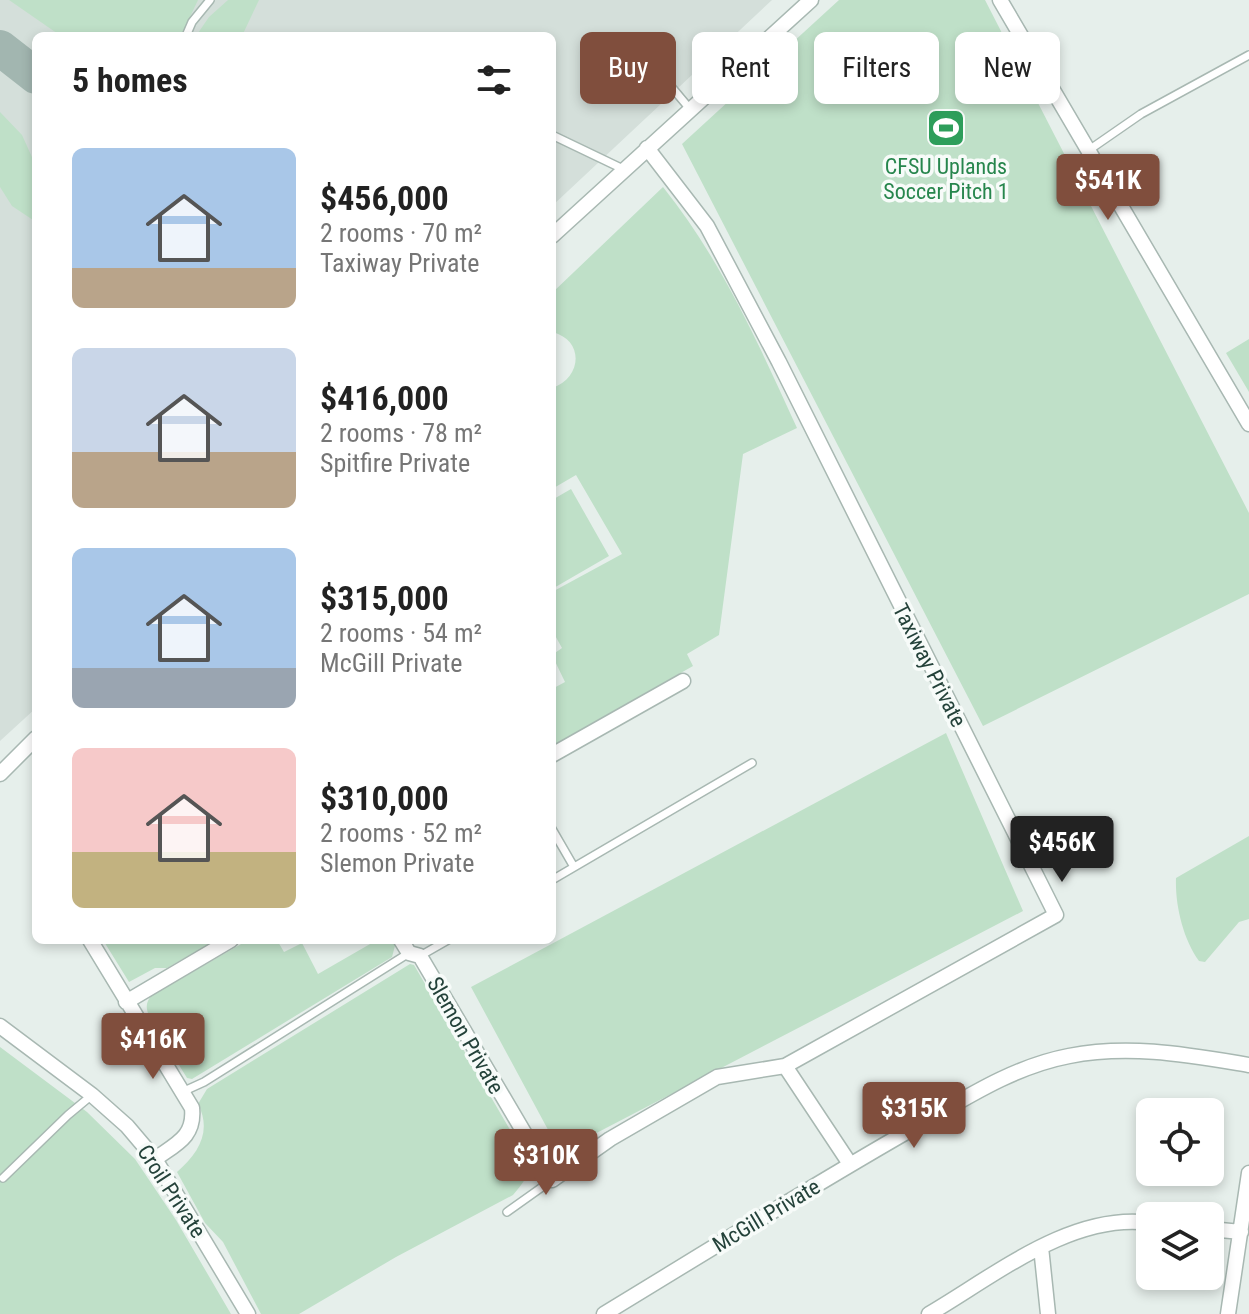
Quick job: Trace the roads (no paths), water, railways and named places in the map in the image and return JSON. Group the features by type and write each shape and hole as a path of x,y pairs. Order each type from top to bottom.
{"street":[{"path":"556,232 811,0"},
{"path":"1000,0 1249,424"},
{"name":"Taxiway Private","path":"647,148 707,226 779,362 877,569 1056,915 785,1066"},
{"path":"556,753 683,681"},
{"path":"0,774 32,742"},
{"path":"92,944 192,1108 194,1123 184,1139 155,1159"},
{"path":"126,1002 224,944"},
{"name":"Slemon Private","path":"410,950 552,1180"},
{"name":"Croil Private","path":"0,1026 92,1095 127,1126 155,1159 248,1314"},
{"name":"McGill Private","path":"604,1314 850,1164 1006,1076 1068,1056 1138,1049 1249,1065"},
{"path":"552,1180 610,1139 717,1077 785,1066 850,1164"},
{"path":"1228,1314 1249,1173"},
{"path":"929,1314 1068,1233 1109,1222 1136,1221"},
{"path":"1224,1230 1241,1232"},
{"path":"1041,1247 1048,1314"}],"lane":[{"path":"188,32 210,0"},
{"path":"1088,150 1141,114 1249,55"},
{"path":"676,92 690,109"},
{"path":"556,137 623,169"},
{"path":"556,878 752,763"},
{"path":"556,836 574,867"},
{"path":"182,1092 204,1082 410,950 433,944"},
{"path":"3,1178 92,1095"},
{"path":"507,1212 552,1180"}],"place":[{"name":"CFSU Uplands Soccer Pitch 1","path":"946,128"}]}
